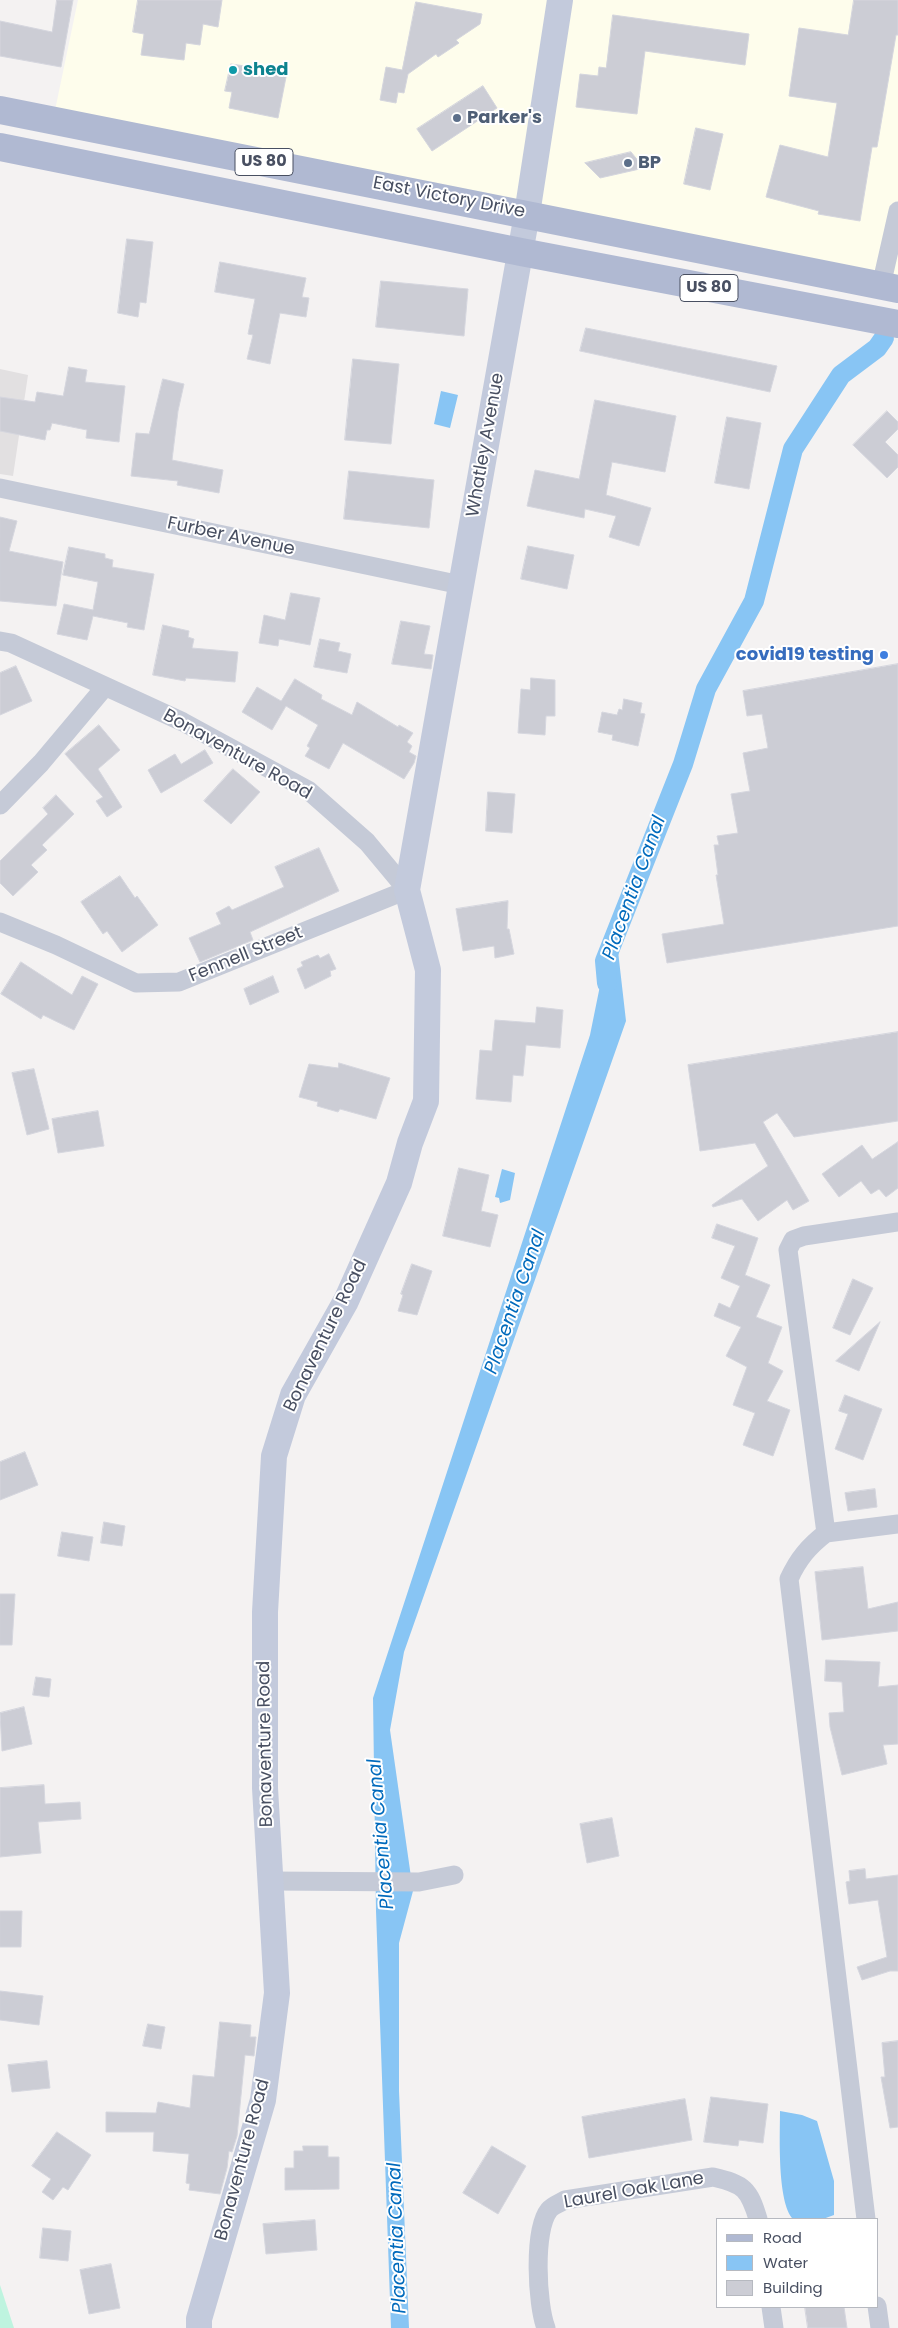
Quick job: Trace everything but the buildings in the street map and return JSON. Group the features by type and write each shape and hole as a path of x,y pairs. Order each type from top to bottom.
{"main road":[{"name":"East Victory Drive","path":"0,110 528,214 889,288"},
{"name":"US 80","path":"0,147 521,252 898,324"}],"street":[{"name":"Whatley Avenue","path":"408,890 528,214 560,0"},
{"path":"889,288 898,211"},
{"name":"Furber Avenue","path":"0,488 461,585"},
{"name":"Bonaventure Road","path":"0,641 11,643 104,688 183,722 308,790 367,842 408,890 428,970 426,1101 410,1143 399,1183 346,1301 293,1396 274,1456 265,1612 264,1788 277,1993 262,2100 199,2319 199,2328"},
{"path":"0,805 40,763 104,688"},
{"name":"Fennell Street","path":"0,922 56,945 136,983 179,982 408,890"},
{"path":"826,1533 788,1250 794,1240 804,1236 898,1222"},
{"path":"866,2218 790,1579 798,1560 811,1545 826,1533 898,1524"},
{"path":"270,1881 353,1880 419,1882 454,1875"},
{"name":"Laurel Oak Lane","path":"546,2328 542,2317 538,2284 540,2232 549,2210 565,2200 713,2177 736,2182 751,2197 758,2218"},
{"path":"771,2308 774,2328"},
{"path":"877,2308 880,2328"}],"shaded area":[{"path":"78,0 898,0 898,281 54,115"},
{"path":"0,369 28,375 13,476 0,474"}],"green space":[{"path":"0,2285 14,2328 0,2328"}],"water":[{"path":"441,391 458,395 450,428 434,424"},
{"path":"683,764 618,951 626,1021 404,1652 390,1730 413,1891 399,1943 399,2091 409,2328 391,2328 376,1911 373,1698 590,1035 605,961"},
{"path":"502,1169 515,1173 510,1200 500,1203 499,1198 495,1197"},
{"path":"780,2111 802,2115 817,2121 834,2181 834,2215 826,2218 792,2218 784,2198 780,2151"}],"waterway":[{"name":"Placentia Canal","path":"607,983 605,961 683,764 706,689 754,601 793,449 841,375 877,348 884,338"}],"place":[{"name":"shed","path":"233,70"},
{"name":"Parker's","path":"457,118"},
{"name":"BP","path":"628,163"},
{"name":"covid19 testing","path":"884,655"}]}
